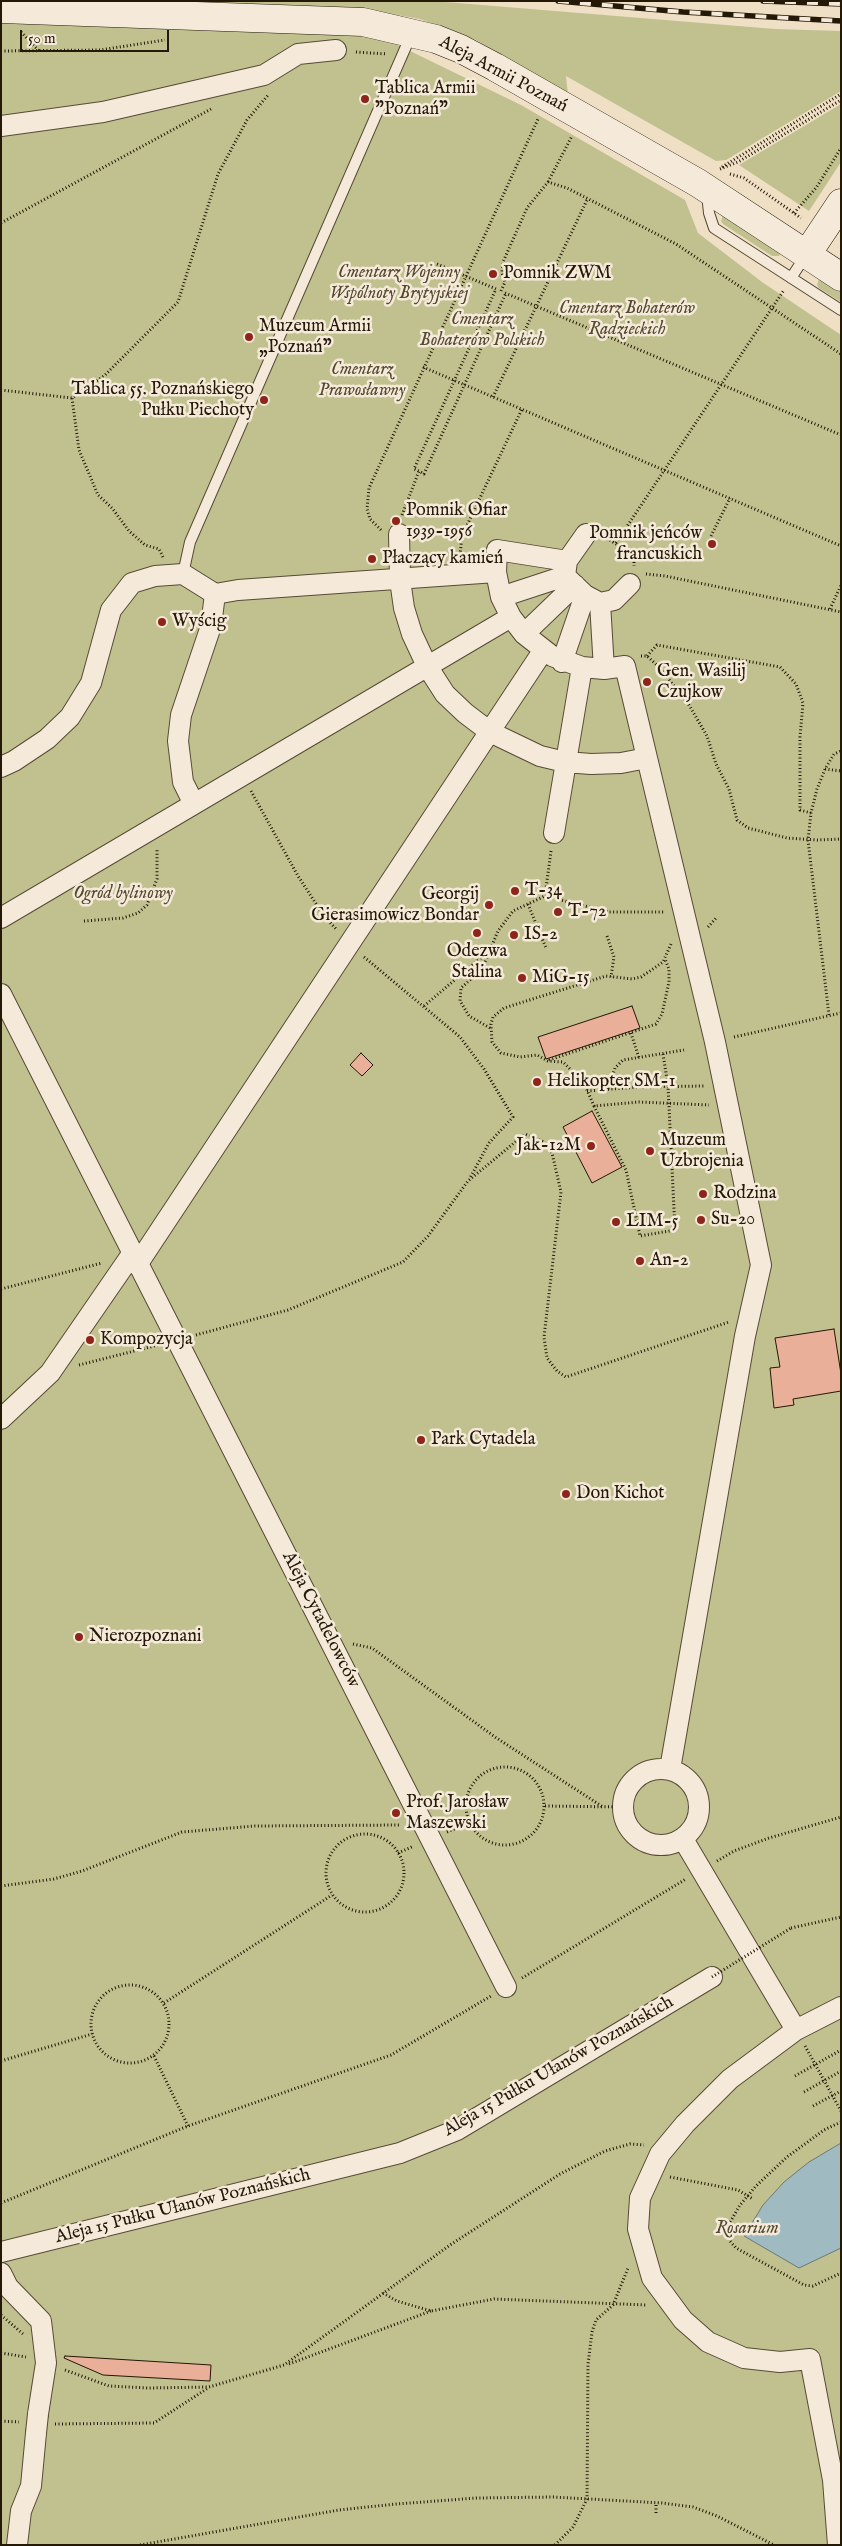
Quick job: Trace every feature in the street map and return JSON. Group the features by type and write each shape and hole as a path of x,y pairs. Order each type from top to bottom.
{"street":[{"name":"Aleja Armii Poznań","path":"1,9 363,22 407,43 461,49 712,180 807,254 841,277"},
{"path":"1,126 112,110 264,75 298,54 336,50"},
{"path":"807,254 841,203"},
{"path":"399,534 400,580 404,608 412,634 427,666 445,694 464,713 490,732 540,756 565,762 622,763 647,758"},
{"path":"562,662 578,584 595,535"},
{"path":"634,575 614,600 497,550 496,572 501,597 511,617 524,634 543,651 562,662 582,667 604,669 625,666 715,1042 761,1265 750,1314 670,1769"},
{"path":"1,767 14,762 47,740 70,717 91,682 111,610 132,583 155,576 183,574 215,594 238,590 496,572"},
{"path":"501,597 578,584"},
{"path":"524,634 578,584"},
{"path":"578,584 604,669"},
{"path":"194,804 183,782 178,741 181,715 211,626 215,594"},
{"path":"1,918 511,617"},
{"path":"1,1419 50,1373 134,1259 349,944 543,651"},
{"path":"554,833 582,667"},
{"name":"Aleja Cytadelowców","path":"1,994 134,1259 333,1645 506,1987"},
{"path":"670,1769 689,1780 699,1800 697,1822 683,1839 663,1846 643,1842 628,1827 613,1807 629,1785 647,1771 670,1769"},
{"path":"683,1839 700,1871 796,2030"},
{"name":"Aleja 15 Pułku Ułanów Poznańskich","path":"1,2252 400,2153 457,2130 712,1977"},
{"path":"838,2545 833,2480 810,2360 780,2362 744,2358 708,2342 683,2320 652,2278 638,2229 640,2198 660,2154 684,2124 730,2079 796,2030 841,2007"},
{"path":"1,2273 8,2287 40,2321 46,2363 31,2486 21,2511 17,2545"}],"lane":[{"path":"183,574 190,542 407,43"},
{"path":"712,180 709,213 714,228 841,310"},
{"path":"791,278 807,254"}],"path":[{"path":"1,51 100,50 167,39"},
{"path":"336,50 407,43"},
{"path":"1,390 72,398 104,376 178,302 218,174 248,120 271,92"},
{"path":"712,180 734,157 841,94"},
{"path":"712,180 738,162 841,100"},
{"path":"1,223 212,108"},
{"path":"399,534 388,533 378,528 370,519 366,499 369,488 464,276 541,112"},
{"path":"501,291 505,282 502,273 503,262 527,208 548,182 566,148"},
{"path":"794,213 816,188 841,148"},
{"path":"548,182 566,188 676,244 841,354"},
{"path":"493,397 587,200"},
{"path":"437,264 841,435"},
{"path":"496,289 414,469 424,474 506,293"},
{"path":"616,543 784,290"},
{"path":"424,367 841,546"},
{"path":"72,398 79,450 98,495 112,508 129,531 145,545 159,548 166,565 183,574"},
{"path":"462,536 522,409"},
{"path":"403,507 419,471"},
{"path":"711,536 730,498"},
{"path":"595,535 616,543 634,556 634,575 665,576 841,612"},
{"path":"830,609 841,585"},
{"path":"647,656 657,646 780,667 796,684 803,703 800,737 800,810 811,812"},
{"path":"625,666 642,655 647,656 660,668 689,705 707,736 716,764 729,789 737,820 748,828 764,833 808,840 841,839"},
{"path":"829,1015 808,840 811,812 824,769 834,754 841,751"},
{"path":"824,769 841,771"},
{"path":"50,1373 288,1310 403,1262 428,1236 468,1181 490,1143 513,1117 484,1069 460,1037 349,944 324,916 298,876 242,776"},
{"path":"84,921 124,918 138,913 147,905 154,892 159,863 157,849 150,830"},
{"path":"545,896 548,868"},
{"path":"490,1028 469,1016 460,1001 459,993 464,984 482,969 498,931 512,911 545,896 609,912 667,912 683,910"},
{"path":"528,904 546,948"},
{"path":"607,936 614,957 611,977"},
{"path":"663,1054 668,1086 675,1230 640,1236 626,1170 584,1083 562,1062 548,1061 537,1055 520,1057 501,1053 492,1042 490,1028 493,1017 504,1008 606,976 632,980 641,977 658,966 664,959 670,946"},
{"path":"424,1006 490,951"},
{"path":"548,1061 656,1024 662,1014 669,982 669,969 664,959"},
{"path":"715,1042 841,1012"},
{"path":"631,1033 639,1058"},
{"path":"608,1089 615,1068 622,1060 684,1050"},
{"path":"588,1091 668,1086 708,1086"},
{"path":"594,1106 639,1102 727,1106"},
{"path":"468,1181 525,1134 544,1142 552,1153 561,1192 544,1337 547,1358 557,1371 566,1377 750,1314"},
{"path":"1,1289 134,1259"},
{"path":"333,1645 341,1641 372,1648 496,1737 613,1807"},
{"path":"507,1766 526,1772 540,1786 545,1806 540,1826 524,1841 504,1846 483,1839 469,1823 466,1803 472,1784 487,1771 507,1766"},
{"path":"545,1806 613,1807"},
{"path":"1,2203 188,2126 391,2055 734,1851 769,1838 841,1817"},
{"path":"1,1886 54,1879 82,1871 182,1832 255,1826 424,1824"},
{"path":"363,1826 364,1834"},
{"path":"364,1834 380,1837 398,1853 404,1872 399,1892 386,1906 366,1912 347,1908 332,1895 326,1878 328,1859 338,1844 346,1839 364,1834"},
{"path":"164,2003 332,1895"},
{"path":"712,1977 790,1928 841,1917"},
{"path":"133,1985 151,1990 164,2003 170,2022 166,2041 154,2056 136,2064 117,2061 101,2051 92,2034 92,2016 100,1999 115,1988 133,1985"},
{"path":"1,2061 92,2034"},
{"path":"795,2076 841,2050"},
{"path":"808,2052 841,2110"},
{"path":"154,2056 188,2126"},
{"path":"804,2092 841,2071"},
{"path":"813,2106 841,2091"},
{"path":"841,2122 824,2130 787,2157 747,2194 729,2224 730,2241 736,2248 804,2285 813,2286 841,2273"},
{"path":"284,2365 450,2245 537,2189 605,2151 630,2144 642,2145 660,2154"},
{"path":"651,2174 738,2190 754,2199"},
{"path":"555,2545 573,2527 587,2499 588,2364 596,2320 614,2303 629,2266 645,2252"},
{"path":"383,2293 398,2301 431,2311"},
{"path":"1,2353 46,2363 109,2386 148,2388 209,2387 284,2365 431,2311 494,2299 673,2307"},
{"path":"1,2421 38,2423 154,2423 209,2387"},
{"path":"140,2545 339,2510 477,2498 587,2499 693,2507 717,2516 774,2545"},
{"path":"656,2503 656,2514"}],"green space":[{"path":"120,1 433,1 775,29 841,31 841,91 726,160 716,161 566,76 568,95 476,40 420,19 357,8"},
{"name":"Park Cytadela","path":"1,18 373,33 521,105 685,200 698,233 762,282 841,335 841,2545 1,2545"},
{"path":"841,104 841,162 809,211 739,165"},
{"path":"723,215 780,253 779,256 772,256 723,224 721,221"},
{"path":"819,279 841,289 841,302 819,288 817,285"}],"water":[{"path":"841,2143 841,2248 799,2268 744,2236 763,2205 784,2182 809,2162"}],"building":[{"path":"632,1006 640,1028 546,1059 538,1037"},
{"path":"361,1053 373,1065 362,1076 350,1065"},
{"path":"592,1111 622,1167 592,1183 563,1127"},
{"path":"834,1329 841,1374 841,1391 793,1399 794,1405 774,1408 770,1368 780,1367 775,1338"},
{"path":"65,2356 211,2365 210,2381 103,2375 64,2358"}],"railway":[{"path":"558,1 683,12 841,21"},
{"path":"763,1 841,4"}],"place":[{"name":"Tablica Armii \"Poznań\"","path":"365,99"},
{"name":"Pomnik ZWM","path":"493,274"},
{"name":"Muzeum Armii „Poznań”","path":"249,337"},
{"name":"Tablica 55. Poznańskiego Pułku Piechoty","path":"264,400"},
{"name":"Pomnik Ofiar 1939-1956","path":"396,521"},
{"name":"Pomnik jeńców francuskich","path":"712,544"},
{"name":"Płaczący kamień","path":"372,559"},
{"name":"Wyścig","path":"162,622"},
{"name":"Gen. Wasilij Czujkow","path":"647,682"},
{"name":"T-34","path":"515,891"},
{"name":"Georgij Gierasimowicz Bondar","path":"489,905"},
{"name":"T-72","path":"558,912"},
{"name":"Odezwa Stalina","path":"477,933"},
{"name":"IS-2","path":"514,935"},
{"name":"MiG-15","path":"522,978"},
{"name":"Helikopter SM-1","path":"537,1082"},
{"name":"Jak-12M","path":"591,1146"},
{"name":"Muzeum Uzbrojenia","path":"650,1151"},
{"name":"Rodzina","path":"703,1194"},
{"name":"Su-20","path":"701,1220"},
{"name":"LIM-5","path":"616,1222"},
{"name":"An-2","path":"640,1261"},
{"name":"Kompozycja","path":"90,1340"},
{"name":"Park Cytadela","path":"421,1440"},
{"name":"Don Kichot","path":"566,1494"},
{"name":"Nierozpoznani","path":"79,1637"},
{"name":"Prof. Jarosław Maszewski","path":"396,1813"}],"park label":[{"name":"Cmentarz Wojenny Wspólnoty Brytyjskiej","path":"399,283"},
{"name":"Cmentarz Bohaterów Radzieckich","path":"627,319"},
{"name":"Cmentarz Bohaterów Polskich","path":"482,330"},
{"name":"Cmentarz Prawosławny","path":"362,380"},
{"name":"Ogród bylinowy","path":"123,894"},
{"name":"Rosarium","path":"747,2229"}]}
